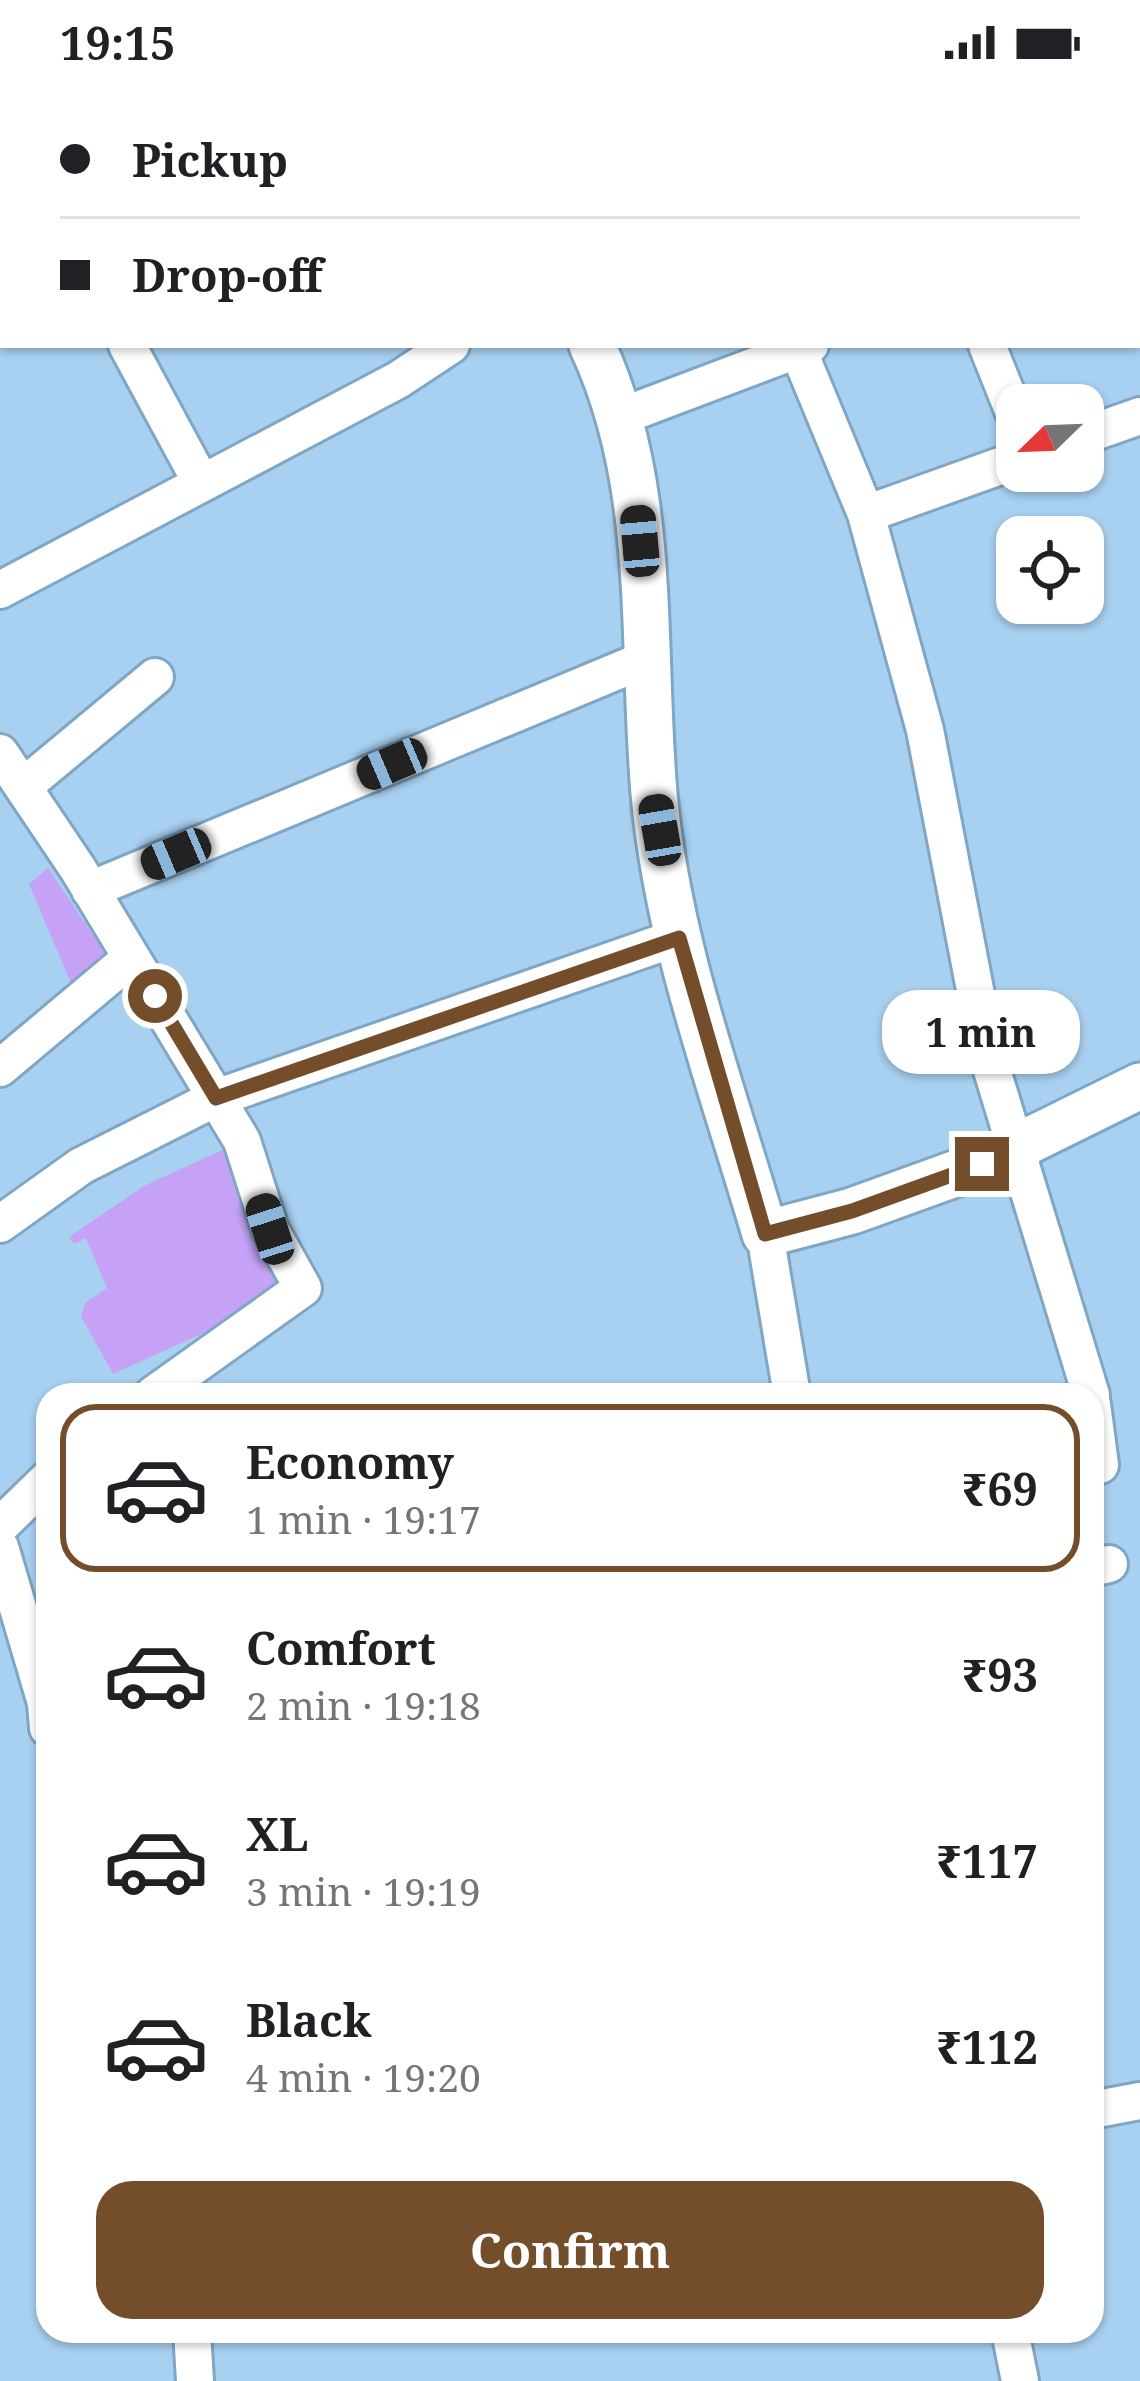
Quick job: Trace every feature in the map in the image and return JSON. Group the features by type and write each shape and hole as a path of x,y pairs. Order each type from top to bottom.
{"street":[{"path":"129,348 201,482"},
{"path":"0,590 398,380 446,348"},
{"path":"593,348 622,416 633,463 650,657 654,794 679,938 765,1234 790,1383"},
{"path":"988,348 1003,384"},
{"path":"622,416 804,349 866,514 925,730 988,1058 1086,1383"},
{"path":"1104,429 1140,416"},
{"path":"866,514 996,468"},
{"path":"90,890 650,657"},
{"path":"24,786 155,677"},
{"path":"0,753 90,890 242,1141 270,1229 303,1288 170,1383"},
{"path":"0,1224 81,1166 216,1098 679,938"},
{"path":"0,1068 131,958"},
{"path":"765,1234 852,1211 1012,1148 1140,1086"},
{"path":"0,1526 36,1491"},
{"path":"0,1547 36,1668"},
{"path":"1104,2108 1140,2101"},
{"path":"193,2343 195,2381"},
{"path":"1012,2343 1020,2381"}],"shaded area":[{"path":"48,868 97,941 105,939 124,954 76,995 29,884"},
{"path":"242,1141 303,1288 113,1374 81,1316 85,1303 107,1288 86,1238 74,1244 69,1237 144,1186"}],"route":[{"path":"155,996 216,1098 679,938 765,1234 852,1211 982,1164"}]}
